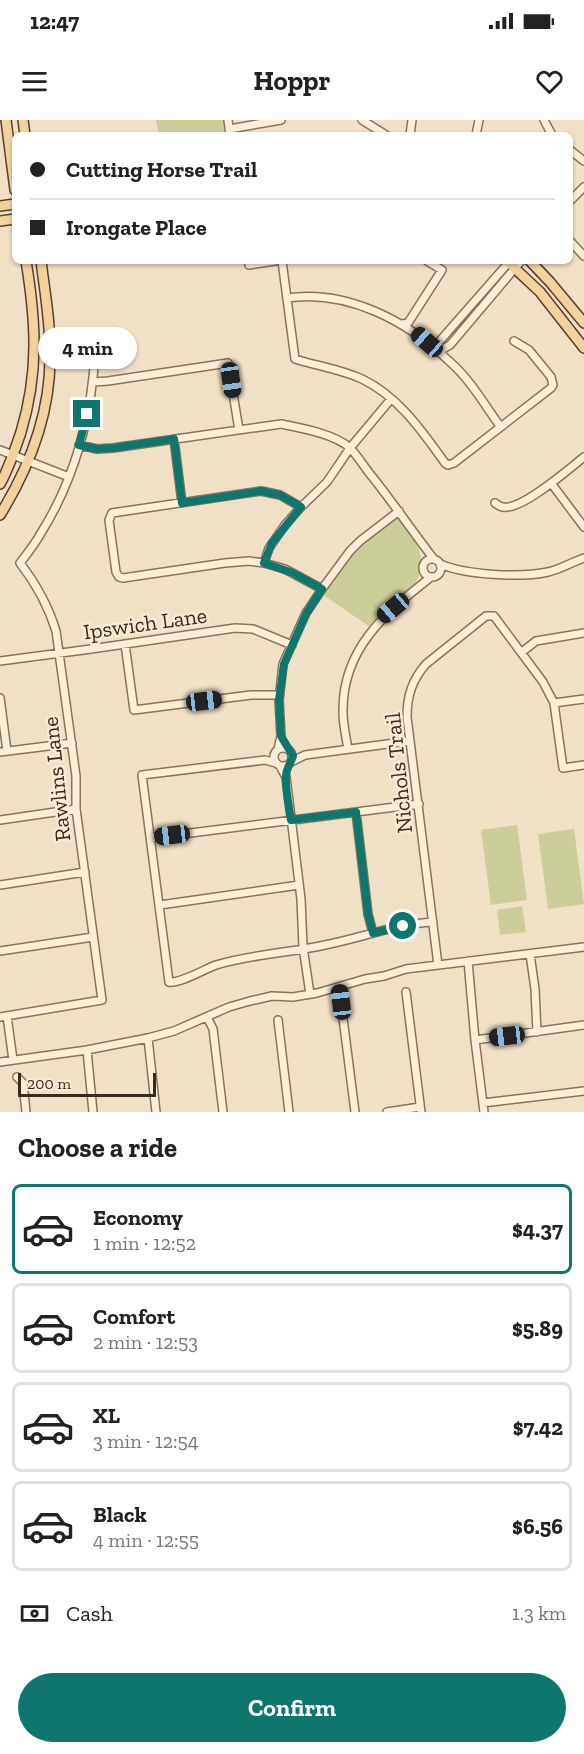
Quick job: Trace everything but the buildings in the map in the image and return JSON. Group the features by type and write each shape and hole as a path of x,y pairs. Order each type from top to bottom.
{"main road":[{"path":"6,120 12,167"},
{"path":"0,484 14,454 27,412 33,377 35,344 26,264"},
{"path":"0,515 28,461 44,414 50,369 50,333 41,264"},
{"path":"513,264 540,292 584,348"},
{"path":"533,264 584,323"}],"street":[{"path":"228,120 230,132 280,120"},
{"path":"362,120 379,132"},
{"path":"573,198 584,187"},
{"path":"573,244 584,256"},
{"path":"249,265 256,264"},
{"path":"282,264 295,359 339,370 362,379 384,392 412,419 448,465 454,463 553,385 551,377 529,350 514,341"},
{"path":"402,324 408,324 442,270 432,264"},
{"path":"438,352 438,343 511,264"},
{"path":"287,298 305,296 345,302 375,311 402,324 448,359 462,374 500,426"},
{"path":"0,450 69,477 89,410 95,349 60,347"},
{"path":"93,381 108,381 228,363 239,430"},
{"path":"264,563 272,543 301,507 327,482 350,448 391,399"},
{"path":"79,445 97,449 113,448 281,424 299,427 336,440 350,448 411,527 422,546 440,564 457,570 531,574 549,572 583,557"},
{"path":"174,439 182,503"},
{"path":"495,503 504,508 519,505 584,457"},
{"name":"Rawlins Lane","path":"3,1017 102,1000 76,809 72,743 56,631 50,609 20,564 42,533 69,477"},
{"path":"551,483 584,527"},
{"path":"301,507 280,495 261,491 114,513 110,515 109,520 117,576 123,578 234,562 264,563 293,573 322,589"},
{"path":"284,764 274,758 281,736 280,695 284,664 306,614 350,551 399,511"},
{"path":"422,546 425,574 434,575 457,570"},
{"path":"417,588 426,560 433,558"},
{"path":"348,750 343,711 348,678 363,641 383,617 441,569 440,564"},
{"name":"Nichols Trail","path":"438,965 410,741 407,703 410,690 418,673 426,664 486,616 492,615 499,622 522,652"},
{"name":"Ipswich Lane","path":"0,661 240,627 256,630 292,645"},
{"path":"584,633 536,641 522,652 543,682 554,703 562,768 584,765"},
{"path":"125,644 134,710 253,695 280,695"},
{"path":"0,699 4,752 72,743"},
{"path":"554,703 584,699"},
{"path":"281,736 293,756 284,764"},
{"path":"410,741 305,755 284,764 265,760 142,775 169,982 177,982 203,970 234,961 335,943 403,926 434,922"},
{"path":"265,760 277,751 289,750 305,755"},
{"path":"284,764 302,914 303,949 310,994"},
{"path":"151,838 419,804"},
{"path":"0,820 76,809"},
{"path":"356,812 368,914 373,933"},
{"path":"0,885 85,872"},
{"path":"160,905 299,885"},
{"path":"0,951 93,937"},
{"path":"0,1062 87,1050 148,1038 174,1031 250,1000 310,994 406,969 584,947"},
{"path":"530,954 535,989 537,1032"},
{"path":"468,961 484,1112"},
{"path":"339,987 355,1112"},
{"path":"387,1112 420,1110 406,992"},
{"path":"3,1017 12,1060"},
{"path":"207,1017 213,1029 223,1112"},
{"path":"278,1020 289,1112"},
{"path":"475,1040 584,1025"},
{"path":"148,1038 156,1112"},
{"path":"87,1050 93,1112"},
{"path":"17,1077 23,1083 26,1112"},
{"path":"483,1103 584,1090"}],"green space":[{"path":"156,120 223,120 225,132 158,132"},
{"path":"398,516 420,552 421,565 418,577 412,587 370,627 322,594 357,548"},
{"path":"517,825 527,900 491,905 481,830"},
{"path":"574,829 584,904 548,909 538,834"},
{"path":"522,906 526,932 500,935 497,910"}],"route":[{"path":"87,414 79,445 97,449 113,448 174,439 182,503 261,491 272,492 290,499 301,507 272,543 264,563 293,573 322,589 306,614 284,664 279,700 281,736 293,756 288,765 286,777 291,820 356,812 368,914 373,933 403,926"}]}
